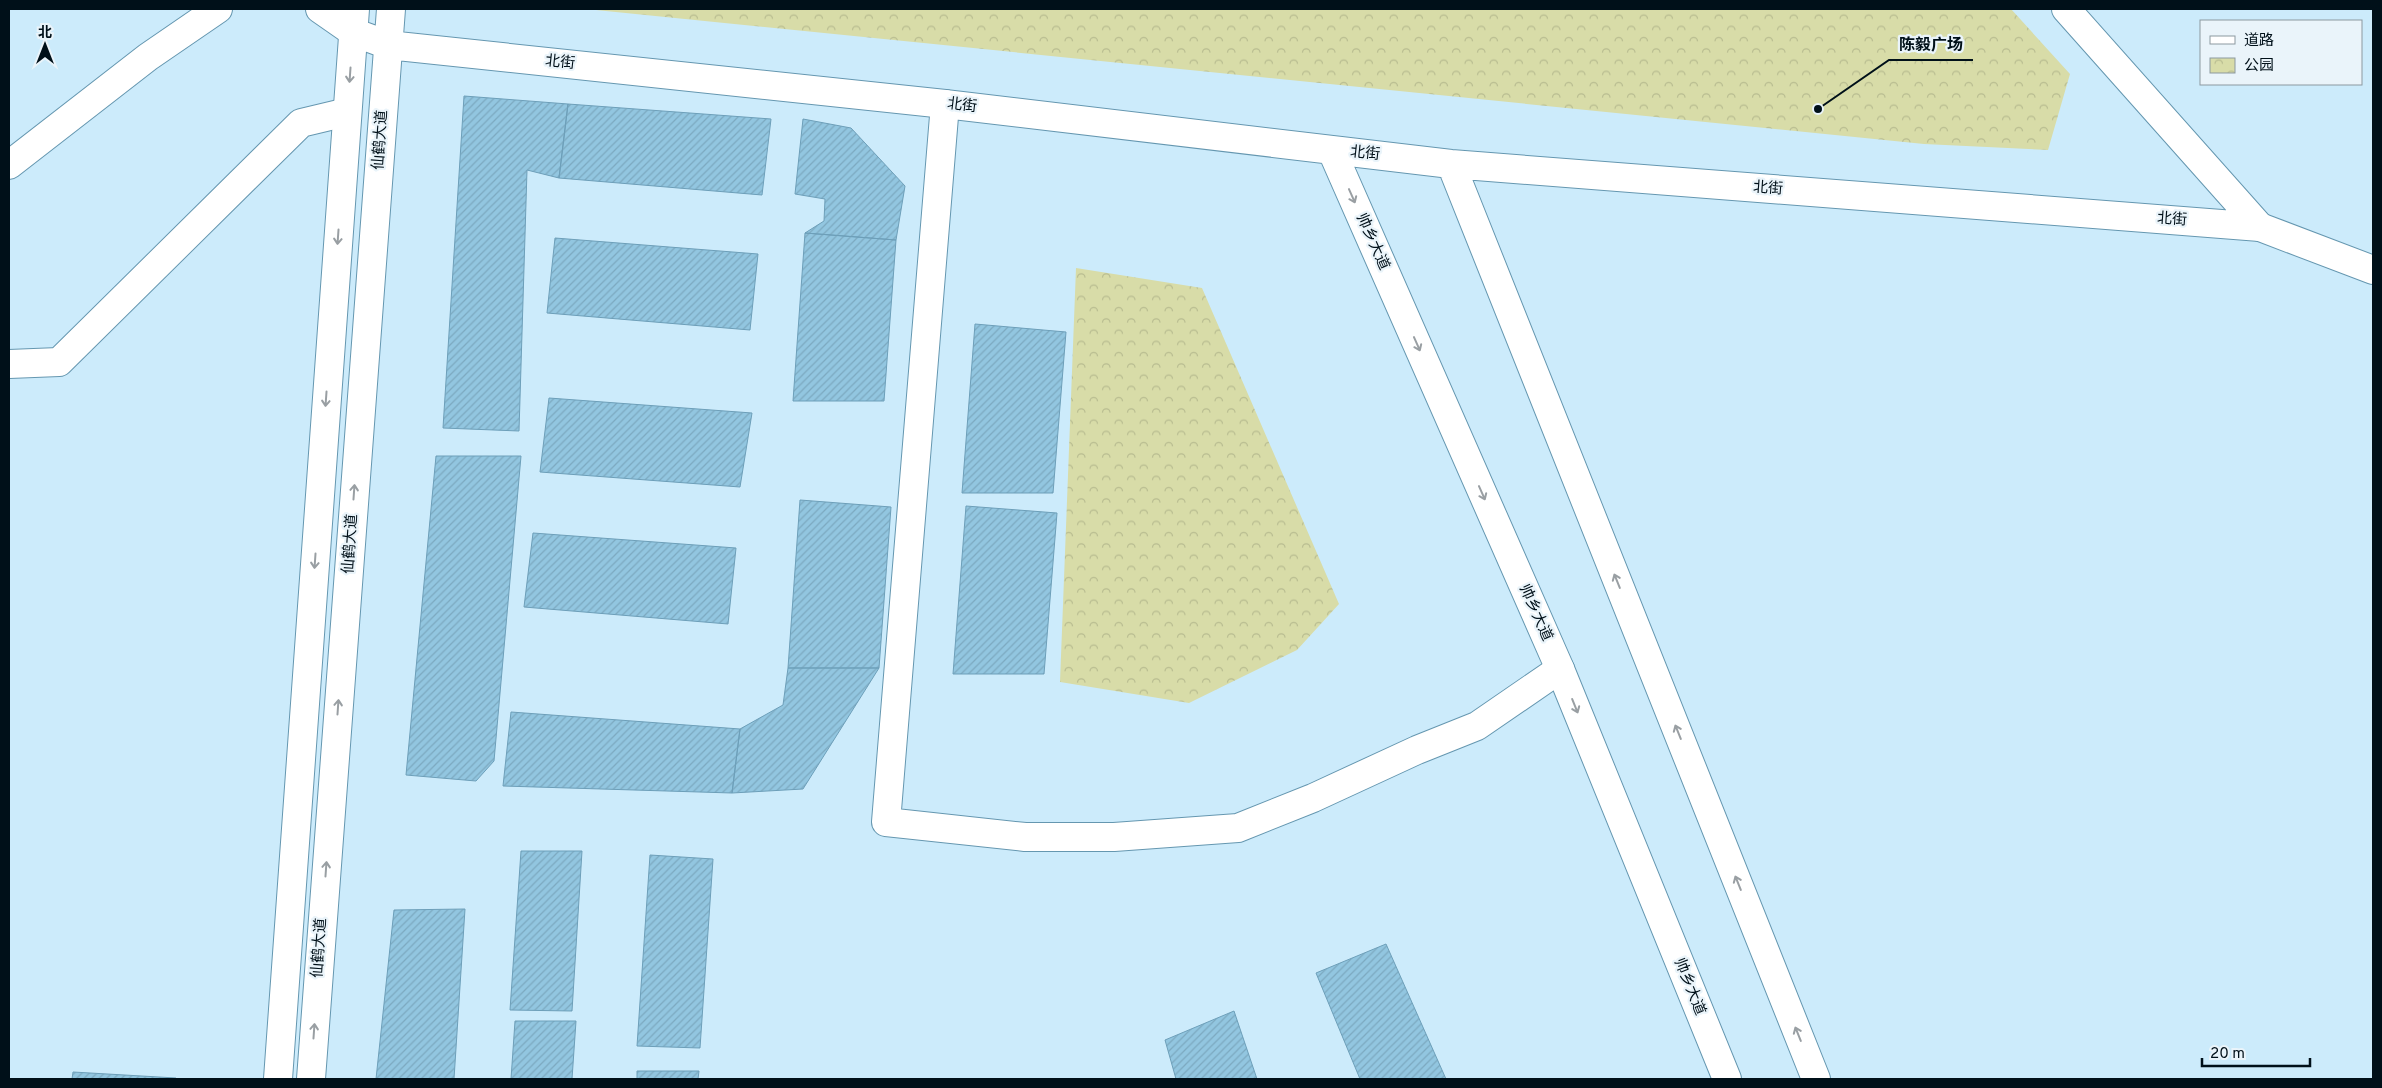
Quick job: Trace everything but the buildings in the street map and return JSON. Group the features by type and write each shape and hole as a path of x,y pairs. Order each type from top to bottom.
{"main road":[{"path":"9,165 148,57 218,9"},
{"name":"北街","path":"320,9 354,21 388,45 945,104 1451,164 2260,227 2373,270"},
{"name":"仙鹤大道","path":"311,1079 391,9"},
{"path":"2066,9 2260,227"},
{"path":"278,1079 354,21"},
{"path":"945,104 886,822 1025,837 1114,837 1238,828 1313,798 1417,750 1477,726 1560,669"},
{"path":"9,364 59,362 301,123 347,112"},
{"name":"帅乡大道","path":"1332,151 1560,669 1726,1079"},
{"path":"1451,164 1816,1079"}],"green space":[{"path":"586,9 2011,9 2070,74 2048,150 1924,144"},
{"path":"1076,268 1202,288 1339,604 1297,650 1189,703 1060,682"}],"place":[{"name":"陈毅广场","path":"1818,109"}]}
